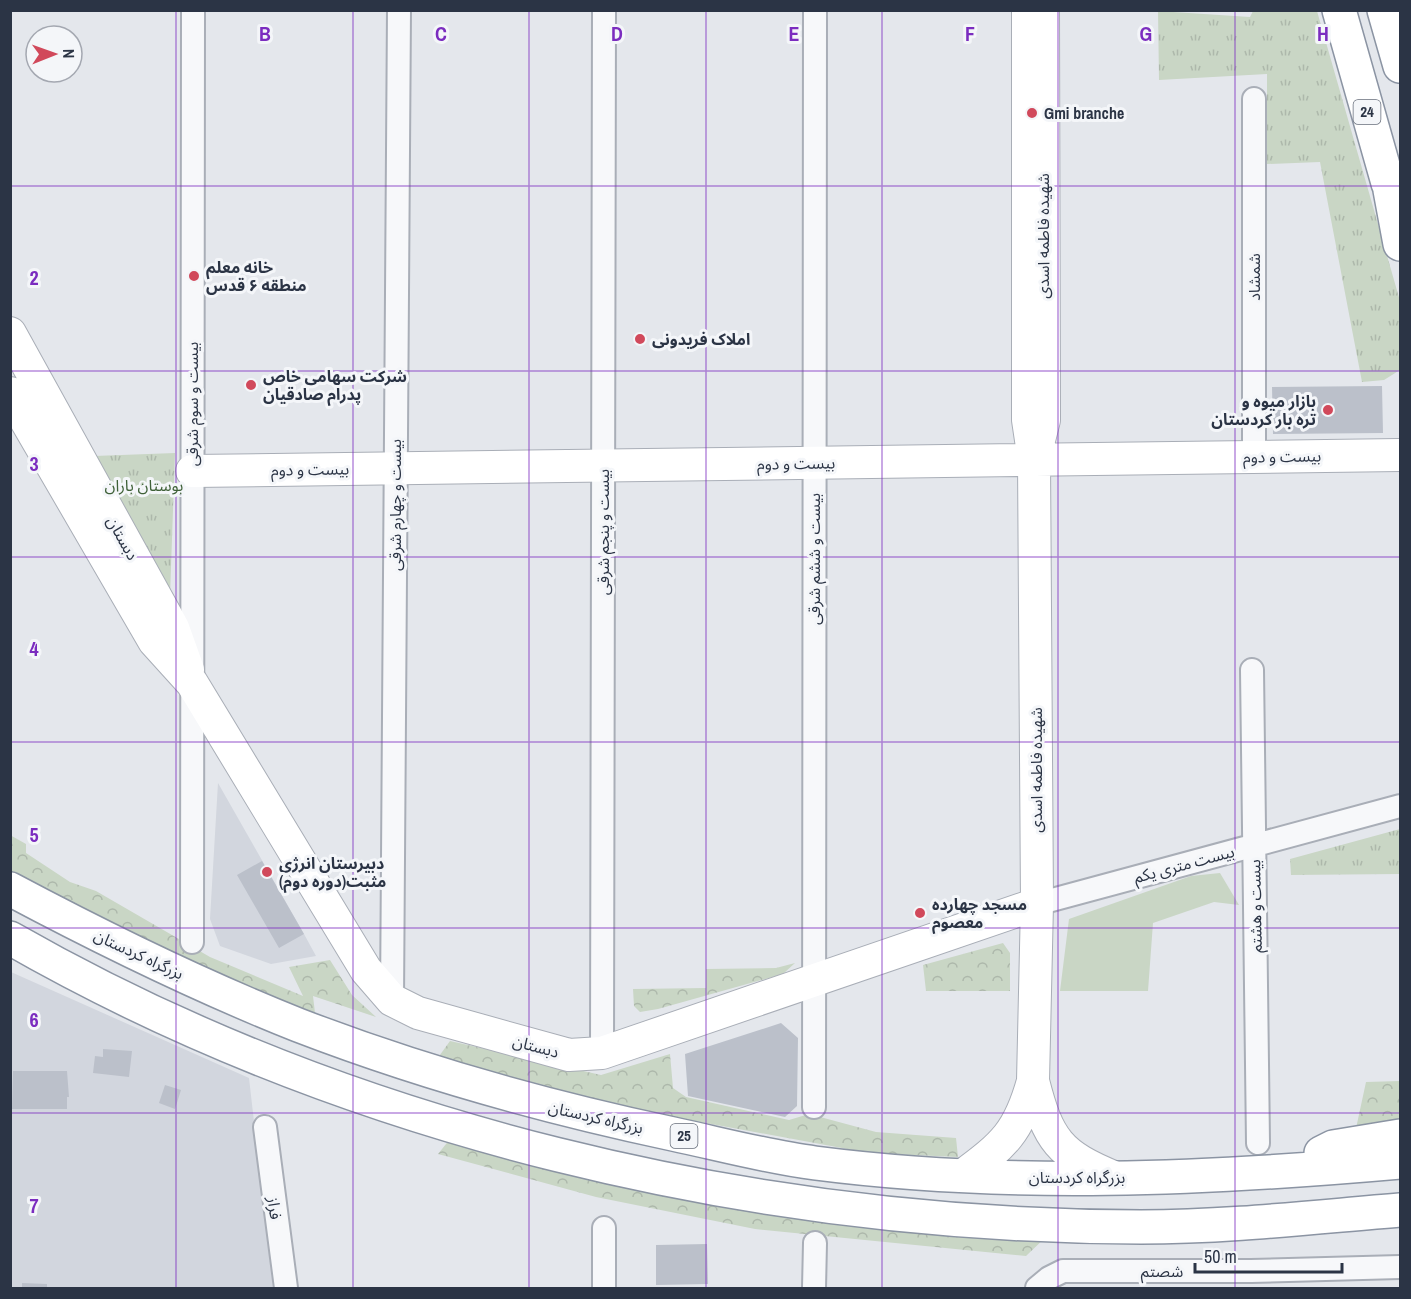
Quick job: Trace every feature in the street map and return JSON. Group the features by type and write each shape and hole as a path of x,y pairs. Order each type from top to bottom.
{"highway":[{"name":"24","path":"1339,10 1394,197"},
{"path":"1384,12 1401,66"},
{"path":"1394,197 1401,244"},
{"name":"بزرگراه کردستان","path":"10,889 103,938 296,1024 474,1085 583,1115 811,1162 962,1176 1116,1178 1282,1172 1401,1162"},
{"path":"10,939 127,999 251,1056 439,1121 635,1174 808,1204 1040,1223 1187,1225 1401,1210"},
{"path":"1282,1172 1333,1147 1401,1136"},
{"path":"1357,1214 1401,1225"}],"street":[{"name":"بیست و سوم شرقی","path":"192,942 193,10"},
{"name":"بیست و چهارم شرقی","path":"392,1000 399,10"},
{"name":"بیست و پنجم شرقی","path":"602,1053 604,10"},
{"name":"بیست و ششم شرقی","path":"814,1107 815,10"},
{"name":"شهیده فاطمه اسدی","path":"1028,10 1028,420 1034,460 1037,904 1033,1081"},
{"name":"شهیده فاطمه اسدی","path":"1034,460 1044,420 1043,10"},
{"name":"شمشاد","path":"1254,99 1254,456"},
{"name":"دبستان","path":"10,333 173,628 192,683"},
{"name":"دبستان","path":"10,393 25,440 154,641 192,683 366,970 392,1000 404,1008 438,1020 568,1055 602,1053 1037,904"},
{"name":"بیست و دوم","path":"192,471 1401,455"},
{"name":"بیست و هشتم","path":"1252,670 1258,1143"},
{"name":"بیست متری یکم","path":"1037,904 1401,806"},
{"path":"962,1176 991,1155 1016,1127 1033,1081"},
{"path":"1033,1081 1044,1120 1064,1150 1080,1162 1116,1178"},
{"name":"فراز","path":"265,1127 286,1288"},
{"path":"604,1228 604,1288"},
{"path":"814,1288 815,1243"},
{"name":"شصتم","path":"1037,1288 1049,1278 1063,1271 1251,1280 1401,1267"}],"shaded area":[{"path":"218,783 316,956 271,964 220,946 210,919"},
{"path":"11,972 249,1078 273,1288 11,1288"}],"green space":[{"path":"1158,11 1250,17 1253,11 1317,11 1400,301 1400,370 1384,380 1362,382 1320,162 1267,164 1267,74 1159,80"},
{"name":"بوستان باران","path":"175,453 170,596 94,456"},
{"path":"1400,829 1400,874 1291,875 1290,859"},
{"path":"10,835 26,844 26,853 70,882 96,891 210,957 303,996 289,967 330,960 352,995 376,1017 313,996 315,1013 171,956 11,873"},
{"path":"1220,873 1239,905 1214,902 1153,923 1148,991 1060,991 1069,919 1191,876"},
{"path":"1003,943 1010,953 1010,991 926,991 923,965"},
{"path":"795,963 783,974 658,1009 640,1012 634,1006 633,989 706,988 706,969 776,968"},
{"path":"450,1041 601,1075 670,1054 673,1088 686,1097 789,1120 809,1114 876,1132 956,1138 958,1157 869,1153 603,1104 437,1059"},
{"path":"1400,1081 1400,1124 1355,1133 1366,1082"},
{"path":"450,1139 1047,1236 1026,1256 755,1229 596,1197 438,1154"}],"building":[{"name":"بازار میوه و تره بار کردستان","path":"1382,386 1383,433 1273,434 1272,387"},
{"path":"262,861 304,934 279,948 237,875"},
{"path":"781,1023 798,1038 797,1106 785,1117 688,1096 685,1054"},
{"path":"103,1049 132,1051 129,1077 93,1073 95,1056 103,1057"},
{"path":"13,1071 67,1071 69,1097 67,1097 67,1109 12,1109"},
{"path":"165,1085 181,1090 175,1109 159,1103"},
{"path":"707,1244 708,1284 656,1285 656,1245"},
{"path":"22,1283 47,1284 47,1288 22,1288"}],"place":[{"name":"Gmi branche","path":"1032,113"},
{"name":"خانه معلم منطقه ۶ قدس","path":"194,276"},
{"name":"املاک فریدونی","path":"640,339"},
{"name":"شرکت سهامی خاص پدرام صادقیان","path":"251,385"},
{"name":"بازار میوه و تره بار کردستان","path":"1328,410"},
{"name":"دبیرستان انرژی مثبت(دوره دوم)","path":"267,872"},
{"name":"مسجد چهارده معصوم","path":"920,913"}]}
